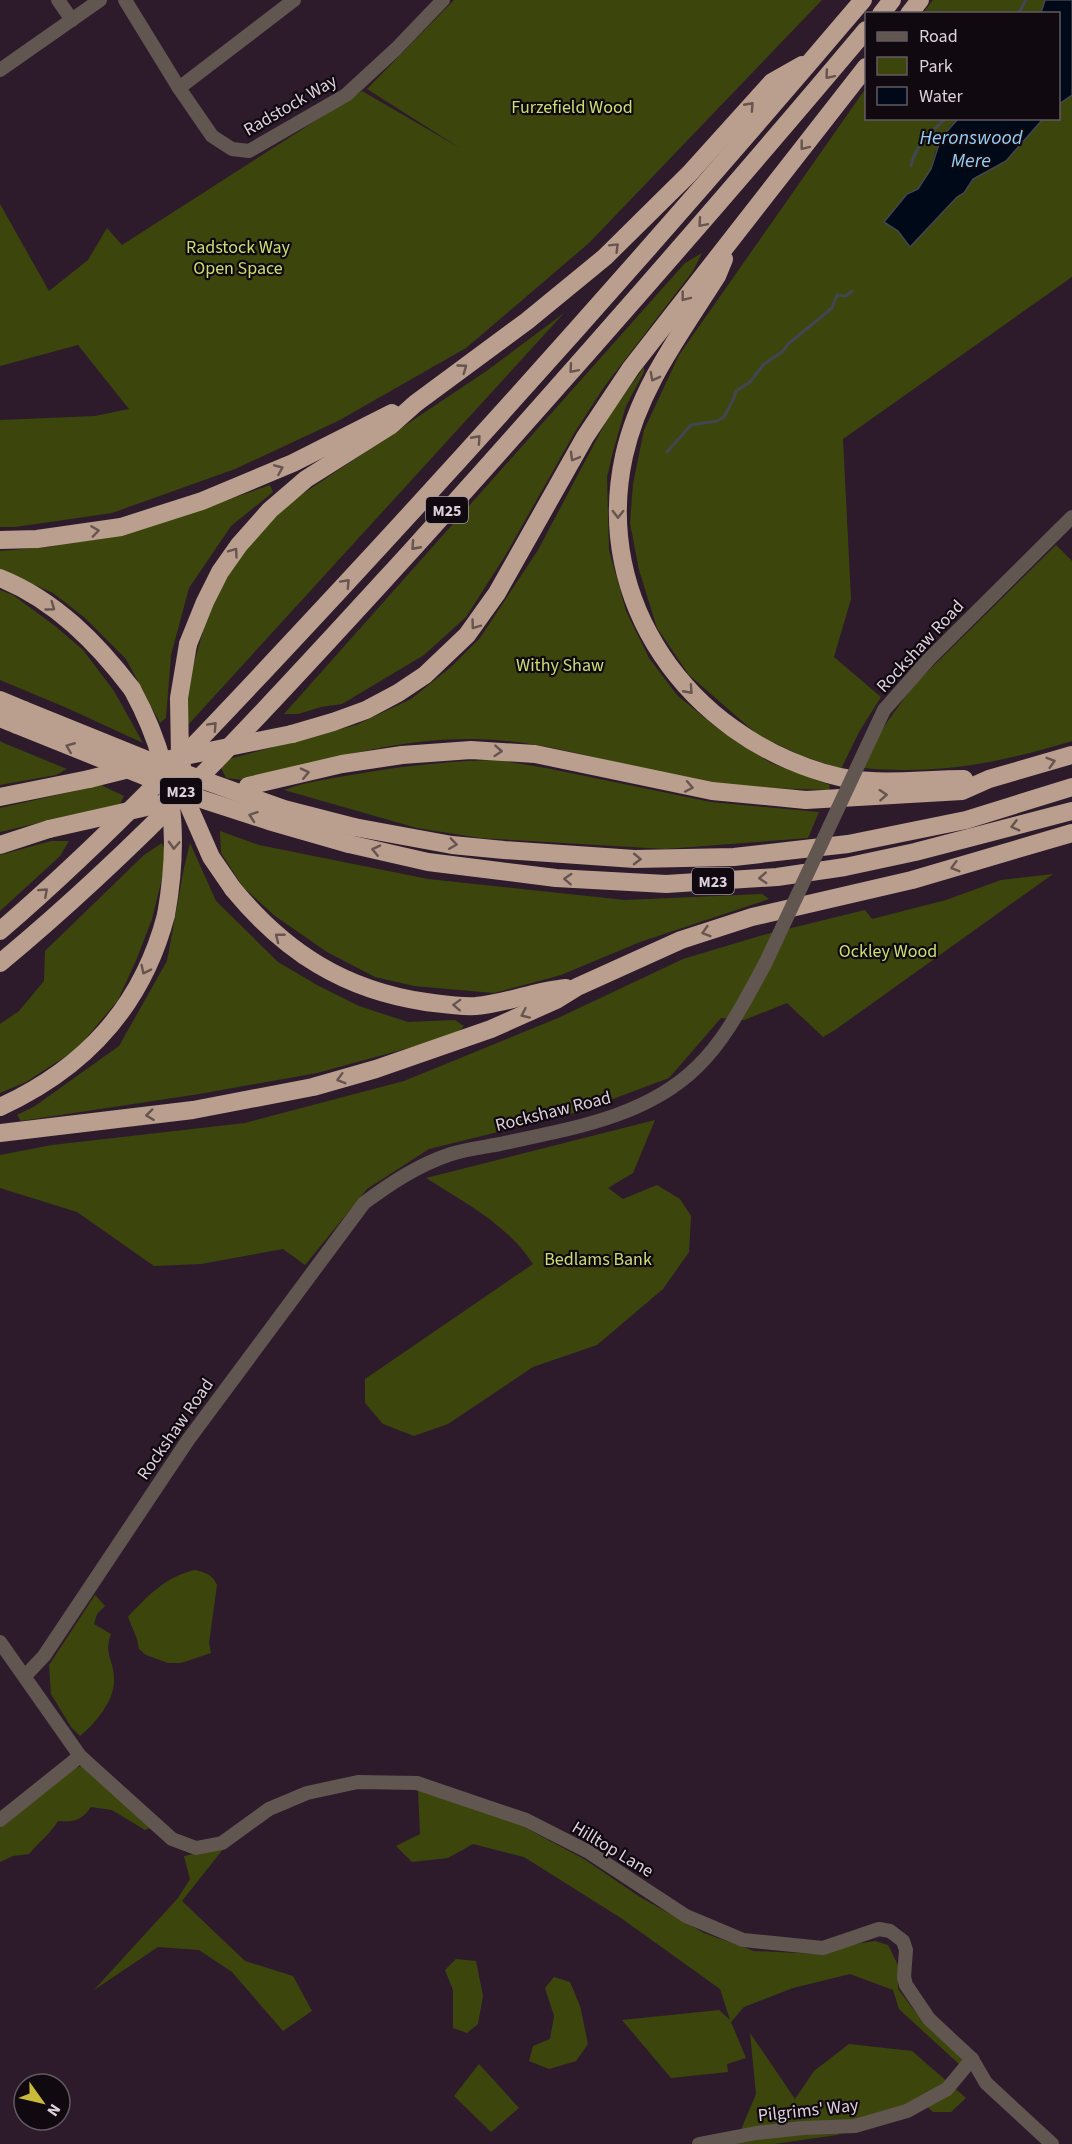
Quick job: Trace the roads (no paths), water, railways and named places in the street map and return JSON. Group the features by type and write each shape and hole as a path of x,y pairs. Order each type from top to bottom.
{"highway":[{"name":"M25","path":"0,931 114,827 287,647 566,341 864,0"},
{"path":"883,12 892,0"},
{"path":"911,12 920,0"},
{"name":"M25","path":"0,963 79,895 152,827 284,688 561,383 865,32"},
{"path":"577,987 550,990 499,1003 473,1006 445,1005 397,998 364,988 310,961 268,928 233,889 211,857 190,809 180,756 179,698 188,644 220,572 239,545 270,510 306,479 390,426 416,403 527,321 605,257 689,174 772,82 814,58"},
{"path":"0,797 292,734 356,714 398,693 425,675 467,635 497,593 585,437 631,368 865,70"},
{"path":"734,235 717,276 652,378 624,456 617,499 618,535 626,579 641,622 665,661 692,694 724,722 755,744 800,765 830,775 872,781 990,778"},
{"path":"0,540 37,539 121,527 202,501 293,463 384,416 416,403"},
{"path":"0,578 47,603 78,627 104,653 132,689 157,740 172,804 174,832 173,877 166,915 154,951 127,1003 101,1038 66,1070 28,1094 0,1107"},
{"name":"M23","path":"0,700 21,717 150,760 428,862 556,878 666,884 777,877 845,867 915,852 1072,811"},
{"name":"M23","path":"0,718 21,717"},
{"path":"0,845 49,829 148,806 342,764 402,755 471,750 535,754 711,791 806,800 963,791 990,778 1072,755"},
{"name":"M23","path":"351,835 504,850 635,859 734,857 848,844 966,820 1072,787"},
{"path":"0,1133 193,1110 313,1087 376,1069 492,1029 681,939 752,917 912,880 1072,833"}],"street":[{"path":"58,0 72,20"},
{"path":"0,70 100,0"},
{"name":"Radstock Way","path":"125,0 179,88 212,136 232,149 249,151 346,95 396,49 443,0"},
{"path":"179,88 294,0"},
{"name":"Rockshaw Road","path":"25,1676 44,1656 188,1440 364,1203 424,1164 453,1154 570,1129 616,1115 660,1094 697,1067 729,1027 765,964 885,710 929,658 1072,517"},
{"name":"Hilltop Lane","path":"0,1642 80,1756 172,1839 196,1848 222,1843 269,1809 307,1793 358,1782 417,1783 526,1820 587,1851 686,1916 743,1940 823,1948 879,1929 897,1934 906,1950 904,1977 906,1985 928,2019 976,2065 986,2083 1004,2102 1052,2144"},
{"path":"0,1820 80,1756"},
{"name":"Pilgrims' Way","path":"699,2144 756,2133 855,2126 907,2111 947,2089 976,2065"}],"water":[{"name":"Heronswood Mere","path":"1045,0 1072,0 1072,95 1060,103 1060,12 1041,12"},
{"name":"Heronswood Mere","path":"957,120 1042,120 1006,161 973,179 964,193 957,197 910,247 898,231 884,222 907,194 918,189 931,169 941,138"}],"waterway":[{"path":"1019,12 1026,0"},
{"path":"911,166 920,146 944,120"},
{"path":"667,452 691,425 717,421 724,417 736,391 750,382 763,365 783,351 788,344 832,308 837,295 846,296 852,291"}],"park label":[{"name":"Furzefield Wood","path":"572,107"},
{"name":"Radstock Way Open Space","path":"238,257"},
{"name":"Withy Shaw","path":"560,665"},
{"name":"Ockley Wood","path":"888,951"},
{"name":"Bedlams Bank","path":"598,1259"}]}
